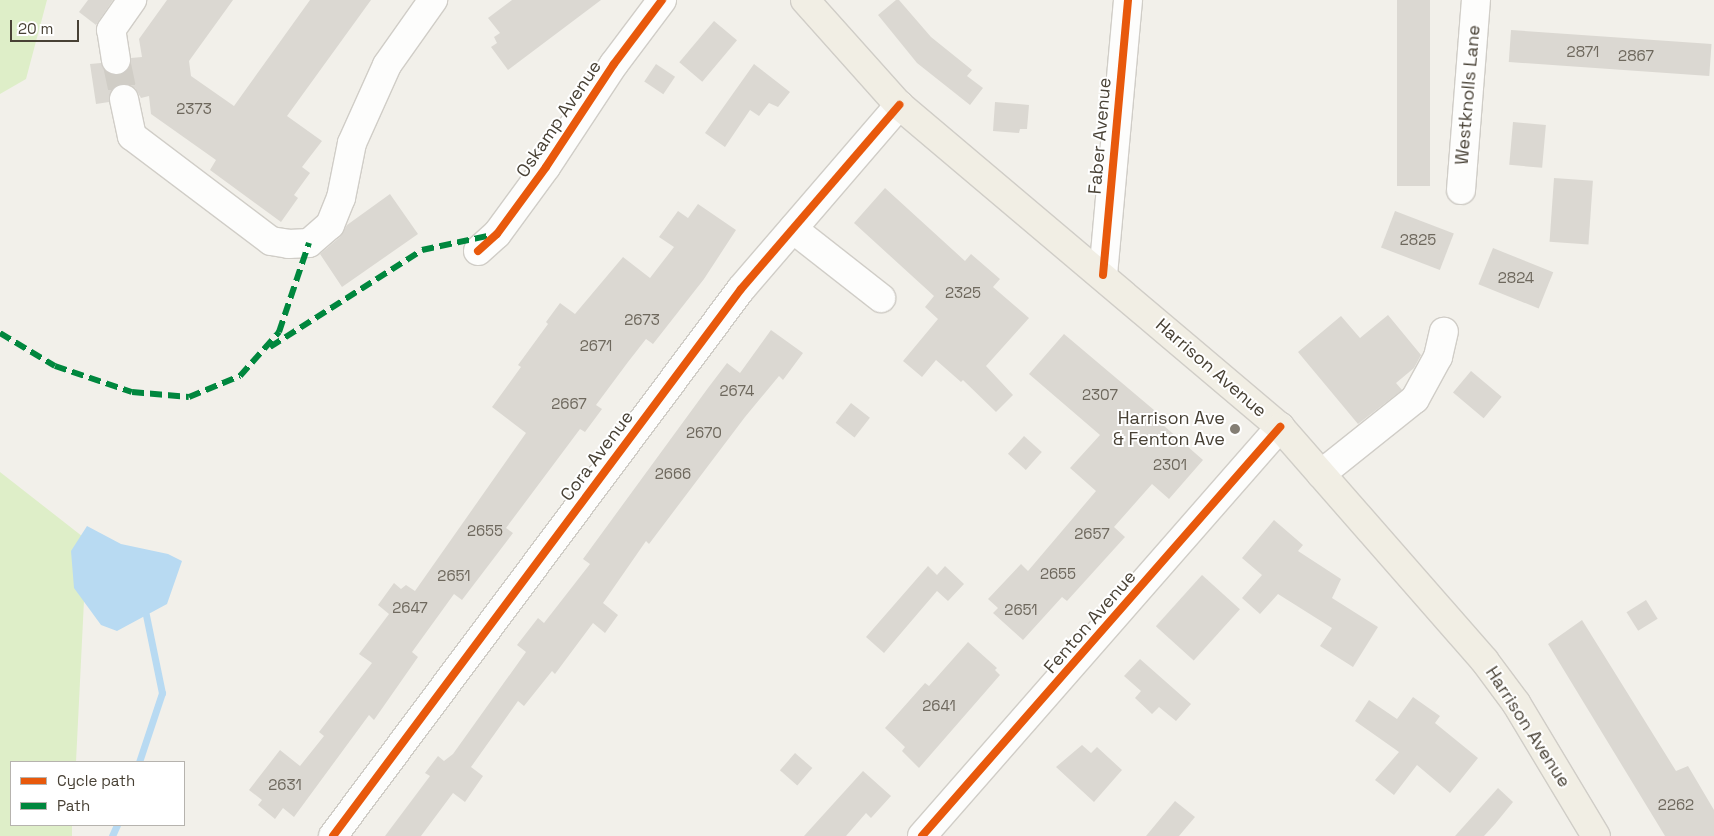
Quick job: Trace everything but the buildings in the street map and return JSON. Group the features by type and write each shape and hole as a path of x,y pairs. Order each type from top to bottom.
{"main road":[{"name":"Harrison Avenue","path":"805,0 899,105 1103,275 1280,427 1484,660 1516,703 1596,836"}],"street":[{"path":"116,60 111,30 132,0"},
{"path":"124,99 132,136 271,241 289,244 309,243 330,225 340,198 352,143 387,65 433,0"},
{"name":"Oskamp Avenue","path":"478,251 497,234 546,167 614,64 662,0"},
{"name":"Faber Avenue","path":"1103,275 1128,0"},
{"name":"Westknolls Lane","path":"1461,190 1476,0"},
{"name":"Cora Avenue","path":"333,836 741,289 899,105"},
{"path":"792,229 881,298"},
{"path":"1321,474 1415,399 1438,357 1444,332"},
{"name":"Fenton Avenue","path":"922,836 1280,427"}],"green space":[{"path":"0,0 47,0 26,79 0,94"},
{"path":"0,472 87,540 76,761 10,761 10,826 72,826 72,836 0,836"}],"water":[{"path":"87,526 121,544 168,554 182,561 167,604 117,631 101,625 74,588 71,551"}],"waterway":[{"path":"139,761 162,693 146,615"},
{"path":"112,836 117,826"}],"tunnel":[{"path":"116,60 124,99"}],"marked path":[{"path":"270,347 422,250 492,235"},
{"path":"0,333 55,366 132,392 189,397 240,376 279,332 309,243"}],"cycle path":[{"path":"478,251 497,234 546,167 614,64 662,0"},
{"path":"1103,275 1128,0"},
{"path":"333,836 741,289 899,105"},
{"path":"922,836 1280,427"}],"place":[{"name":"Harrison Ave & Fenton Ave","path":"1235,429"}]}
